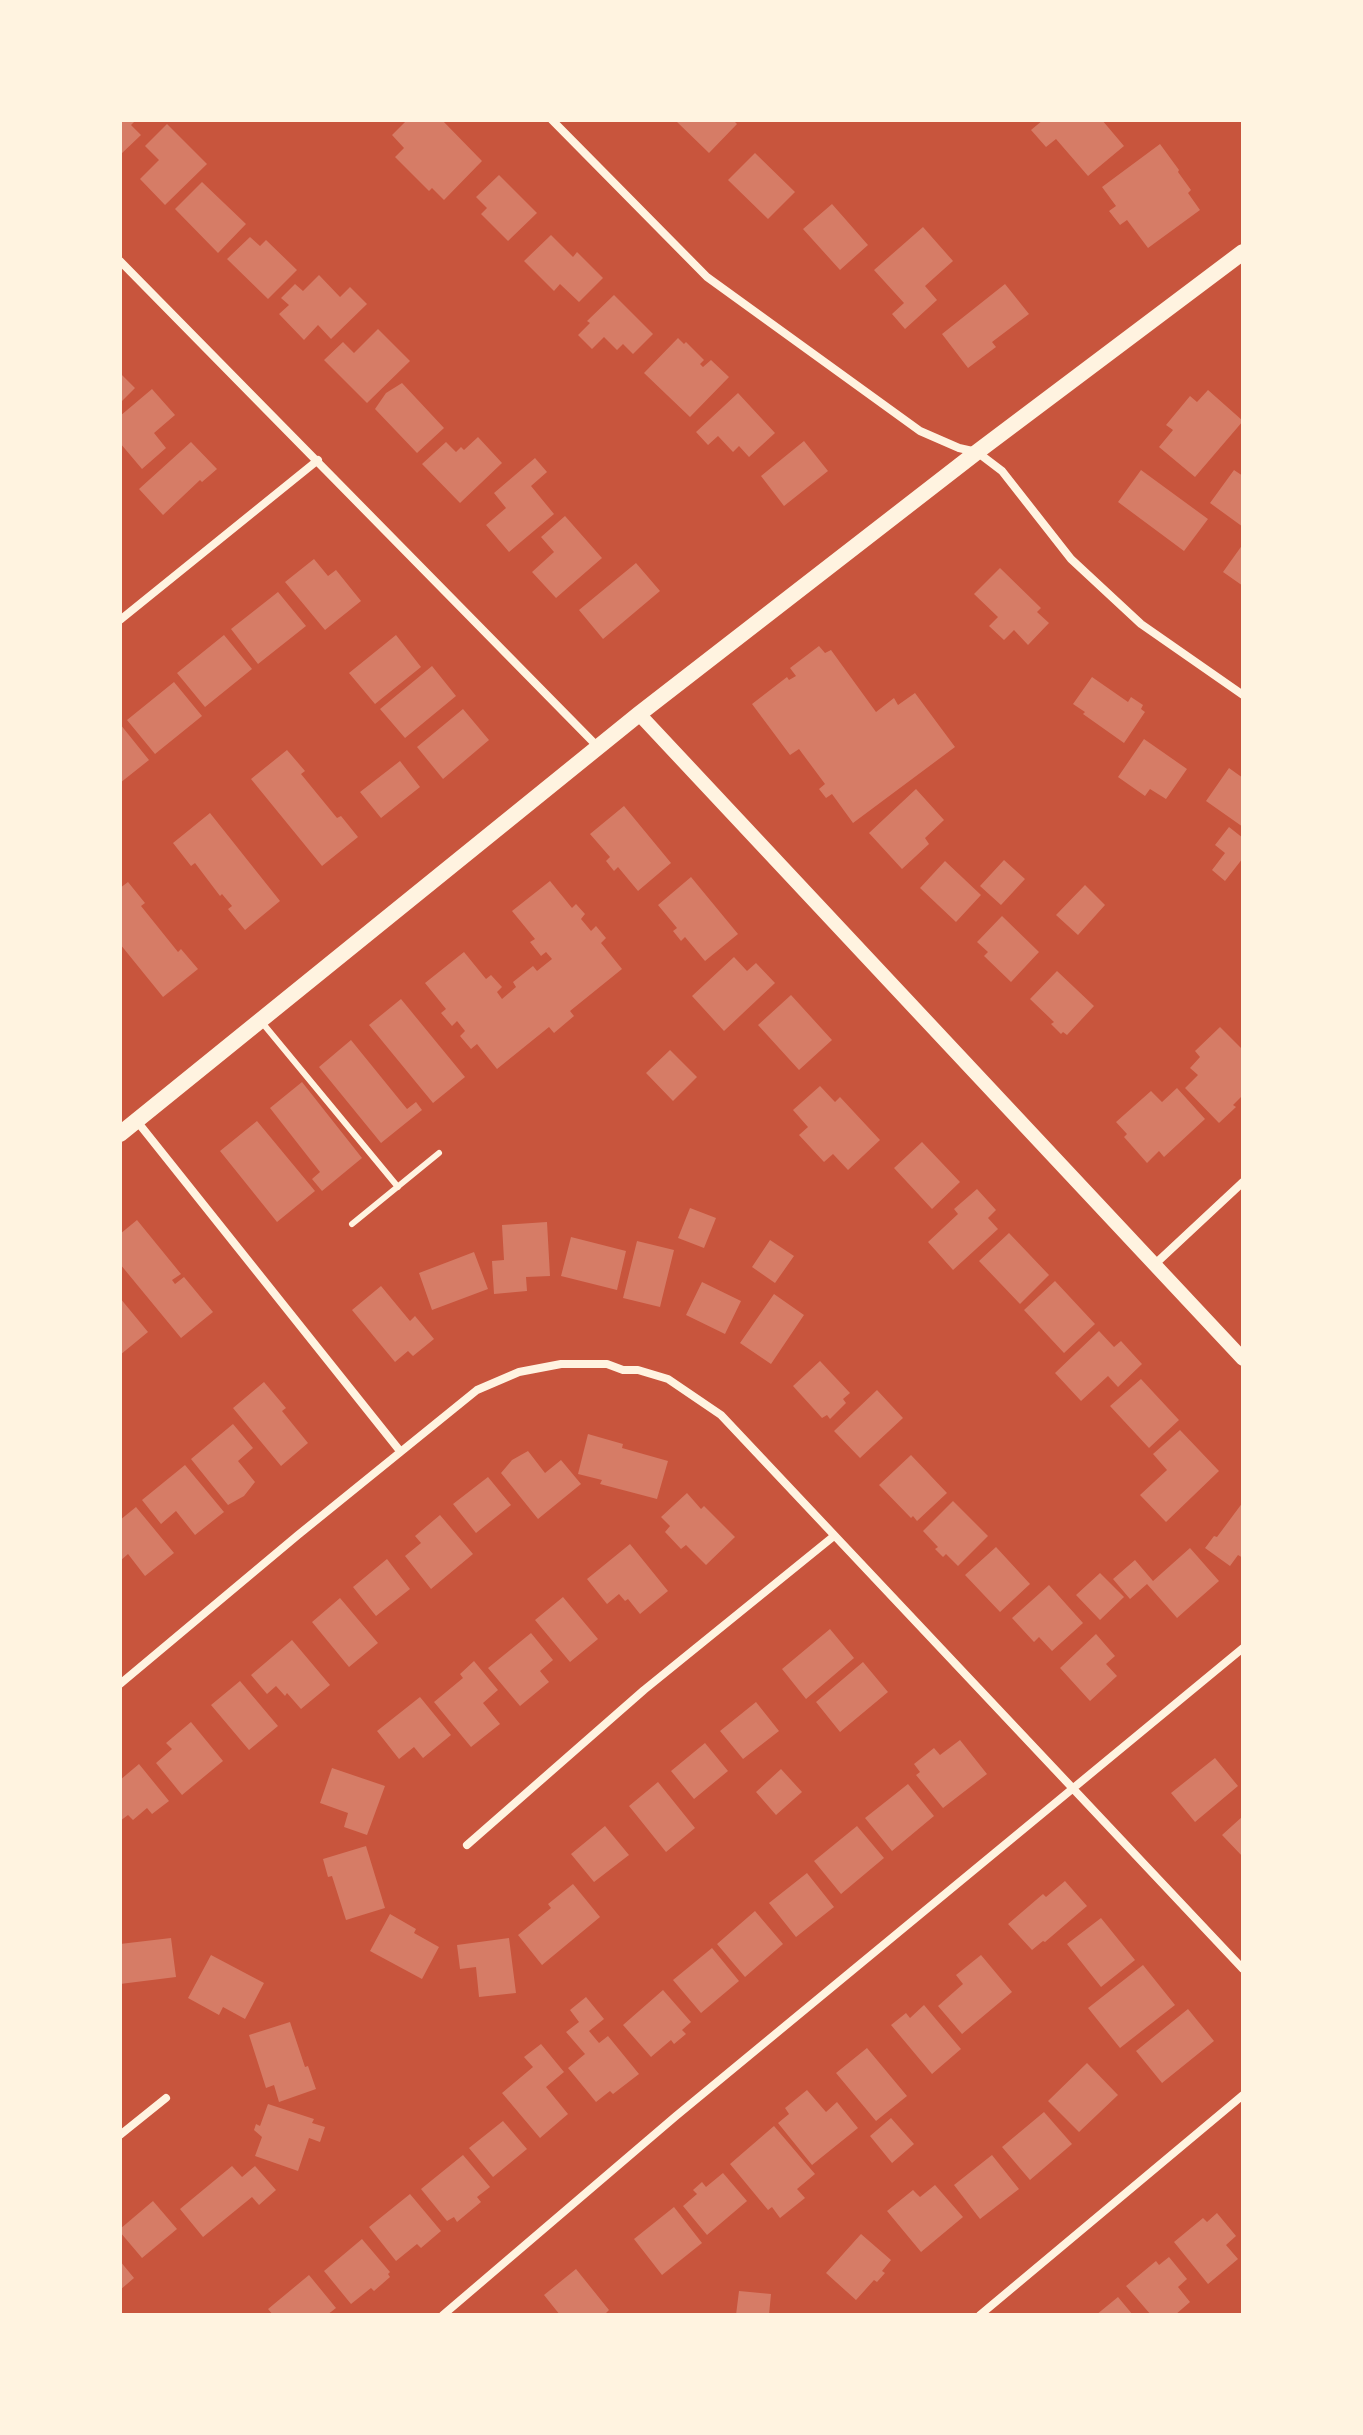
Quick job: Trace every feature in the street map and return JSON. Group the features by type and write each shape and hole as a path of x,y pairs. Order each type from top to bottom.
{"main road":[{"path":"120,1134 639,714 977,452 1243,252"}],"street":[{"path":"552,120 707,277 920,431 959,448 977,452 1002,471 1071,559 1129,613 1243,695"},
{"path":"120,261 598,747"},
{"path":"120,620 318,460"},
{"path":"639,714 1243,1359"},
{"path":"136,1120 400,1451"},
{"path":"1154,1265 1243,1182"},
{"path":"120,1684 477,1390 519,1372 561,1364 607,1364 623,1370 638,1370 668,1379 721,1415 1243,1969"},
{"path":"467,1845 644,1690 834,1536"},
{"path":"449,2313 676,2116 1243,1648"},
{"path":"980,2315 1243,2095"},
{"path":"120,2135 166,2098"}],"lane":[{"path":"260,1020 398,1187"},
{"path":"352,1224 439,1153"}],"building":[{"path":"120,120 136,120 131,125 141,135 120,155"},
{"path":"407,120 442,120 482,161 444,200 432,188 429,191 395,157 404,148 392,135"},
{"path":"675,120 733,120 737,124 709,153"},
{"path":"1043,120 1102,120 1124,146 1088,176 1056,139 1046,147 1031,130"},
{"path":"167,124 207,164 165,205 140,179 159,160 145,146"},
{"path":"1160,144 1179,170 1191,190 1188,193 1200,210 1148,248 1127,220 1120,225 1109,211 1116,206 1102,187"},
{"path":"755,153 795,192 768,219 728,180"},
{"path":"499,175 537,213 508,241 481,214 487,208 476,197"},
{"path":"202,182 246,224 218,253 175,209"},
{"path":"832,204 868,245 840,270 803,229"},
{"path":"923,227 953,261 925,286 937,300 905,329 892,314 904,303 874,270"},
{"path":"551,235 573,257 577,252 603,278 579,302 560,284 554,291 524,261"},
{"path":"250,237 260,246 266,240 297,270 268,299 227,259"},
{"path":"319,275 340,297 350,287 367,304 331,339 318,325 304,340 279,314 289,305 281,298 295,284 303,291"},
{"path":"1005,284 1029,314 992,342 996,347 968,368 942,334"},
{"path":"614,295 653,334 633,354 623,344 617,350 604,337 592,349 578,335 590,323 587,321"},
{"path":"378,329 410,361 367,403 324,360 343,342 354,353"},
{"path":"678,338 704,360 700,364 703,367 711,360 729,377 690,417 644,373"},
{"path":"120,373 135,388 120,403"},
{"path":"402,383 444,428 417,453 375,409 386,393"},
{"path":"152,389 175,415 154,433 166,448 142,469 120,443 120,416"},
{"path":"1208,390 1243,421 1195,477 1159,447 1173,430 1166,425 1190,396 1197,402"},
{"path":"738,393 775,433 749,457 739,446 733,452 718,436 708,445 696,432"},
{"path":"478,437 502,463 460,503 422,464 446,442 456,452 461,447 464,450"},
{"path":"804,441 828,471 784,506 761,476"},
{"path":"191,442 217,469 202,482 200,480 163,515 139,489"},
{"path":"535,458 547,472 531,486 554,514 509,552 486,525 506,508 494,493"},
{"path":"1141,470 1208,519 1184,551 1118,502"},
{"path":"1234,470 1243,476 1243,527 1210,503"},
{"path":"565,516 602,558 556,598 532,572 554,552 541,537"},
{"path":"1243,544 1243,586 1223,572"},
{"path":"314,559 328,576 336,570 361,601 325,630 285,582"},
{"path":"636,563 660,591 603,639 579,610"},
{"path":"1000,568 1041,608 1037,612 1049,623 1028,645 1014,630 1004,640 989,626 998,617 974,594"},
{"path":"278,592 306,626 258,664 231,629"},
{"path":"224,635 252,669 205,707 177,673"},
{"path":"396,635 421,667 375,704 349,673"},
{"path":"819,646 825,653 831,650 876,712 894,698 898,705 915,693 955,747 853,823 832,794 826,798 819,789 825,784 799,749 790,755 752,704 787,677 789,680 796,676 790,668"},
{"path":"432,666 456,696 405,738 380,709"},
{"path":"1092,677 1128,702 1131,697 1143,705 1141,709 1145,712 1124,743 1073,704"},
{"path":"174,682 202,716 155,754 127,720"},
{"path":"463,709 489,740 443,779 417,747"},
{"path":"120,724 149,760 120,783"},
{"path":"1144,739 1187,769 1166,799 1150,789 1145,796 1118,777"},
{"path":"287,750 305,771 301,774 337,818 341,816 358,837 322,866 251,779"},
{"path":"400,761 420,787 381,818 360,792"},
{"path":"1229,768 1243,778 1243,827 1206,801"},
{"path":"916,789 944,820 925,838 929,844 902,869 869,833"},
{"path":"624,806 671,863 638,891 618,867 614,871 606,861 610,857 590,834"},
{"path":"210,813 280,901 245,930 228,909 232,906 222,894 220,896 195,863 191,866 173,843"},
{"path":"1229,827 1243,838 1243,858 1225,881 1212,870 1225,853 1215,845"},
{"path":"1004,860 1025,879 1001,905 980,886"},
{"path":"945,861 981,895 956,922 920,888"},
{"path":"691,877 738,934 705,961 685,937 681,941 673,931 677,928 658,905"},
{"path":"550,881 572,908 576,904 585,914 581,919 591,931 596,926 606,938 601,943 622,969 570,1011 574,1016 554,1033 549,1027 497,1069 477,1044 471,1049 460,1036 465,1031 457,1021 452,1026 441,1013 446,1009 425,983 464,952 486,979 491,975 502,987 497,992 502,999 516,987 513,982 533,966 537,971 552,959 546,952 541,956 530,942 535,939 512,911"},
{"path":"128,882 145,903 141,906 178,952 181,949 198,969 163,997 120,944 120,888"},
{"path":"1085,885 1105,905 1078,935 1056,915"},
{"path":"1002,916 1039,952 1011,982 984,956 988,952 977,942"},
{"path":"734,957 747,971 756,963 775,983 724,1031 692,996"},
{"path":"1057,971 1094,1006 1067,1035 1061,1034 1051,1024 1054,1022 1030,999"},
{"path":"791,995 832,1040 799,1070 758,1025"},
{"path":"401,999 465,1077 433,1103 369,1025"},
{"path":"1220,1027 1243,1050 1243,1095 1233,1105 1236,1107 1219,1123 1185,1088 1198,1075 1190,1068 1200,1057 1195,1051"},
{"path":"351,1040 407,1109 416,1102 422,1110 381,1143 319,1067"},
{"path":"670,1050 697,1077 673,1101 646,1073"},
{"path":"302,1082 362,1158 322,1191 312,1179 320,1172 270,1108"},
{"path":"820,1086 835,1102 840,1097 880,1140 848,1170 833,1154 824,1162 799,1135 808,1127 793,1110"},
{"path":"1177,1088 1205,1119 1164,1157 1159,1151 1147,1163 1124,1137 1127,1134 1116,1122 1151,1091 1162,1102"},
{"path":"257,1121 315,1191 277,1222 220,1151"},
{"path":"922,1142 960,1182 932,1209 894,1168"},
{"path":"977,1189 996,1210 988,1218 998,1229 953,1270 928,1242 958,1214 954,1209"},
{"path":"690,1208 716,1218 704,1248 678,1238"},
{"path":"137,1220 181,1274 172,1280 175,1284 184,1277 213,1312 181,1338 120,1264 120,1234"},
{"path":"547,1222 550,1276 526,1277 527,1291 494,1294 492,1261 504,1260 502,1225"},
{"path":"1009,1233 1049,1275 1020,1304 979,1261"},
{"path":"571,1237 626,1251 617,1290 561,1276"},
{"path":"770,1240 794,1256 775,1283 752,1267"},
{"path":"637,1241 674,1250 660,1307 623,1298"},
{"path":"474,1252 488,1289 432,1310 419,1273"},
{"path":"1055,1281 1095,1324 1064,1353 1024,1310"},
{"path":"702,1282 741,1301 725,1334 686,1315"},
{"path":"381,1286 410,1321 415,1316 434,1339 413,1356 408,1351 395,1362 352,1310"},
{"path":"774,1294 804,1315 771,1364 740,1343"},
{"path":"120,1298 148,1332 120,1355"},
{"path":"1099,1331 1114,1347 1121,1341 1142,1364 1118,1387 1108,1376 1081,1401 1055,1373"},
{"path":"820,1361 850,1393 843,1399 846,1403 830,1419 827,1415 822,1418 793,1386"},
{"path":"1141,1379 1179,1420 1149,1448 1110,1406"},
{"path":"264,1382 286,1408 282,1411 308,1443 281,1466 233,1408"},
{"path":"877,1390 903,1418 860,1458 834,1431"},
{"path":"233,1424 253,1448 238,1461 255,1482 244,1496 228,1505 191,1459"},
{"path":"1180,1430 1219,1471 1166,1522 1140,1495 1167,1470 1153,1454"},
{"path":"588,1434 668,1461 657,1499 600,1484 602,1480 578,1474"},
{"path":"528,1451 545,1473 561,1460 581,1484 538,1519 501,1473 512,1460"},
{"path":"911,1455 947,1493 917,1521 879,1485"},
{"path":"185,1465 224,1512 195,1535 176,1511 161,1524 142,1500"},
{"path":"488,1477 511,1505 476,1533 453,1504"},
{"path":"687,1493 735,1537 706,1565 686,1545 681,1549 665,1532 670,1526 661,1517"},
{"path":"953,1501 988,1536 958,1566 946,1554 943,1557 935,1549 938,1547 923,1531"},
{"path":"1243,1502 1243,1558 1238,1555 1230,1566 1205,1548"},
{"path":"136,1507 174,1553 145,1576 128,1554 120,1561 120,1520"},
{"path":"440,1515 473,1554 431,1589 405,1556 421,1543 415,1536"},
{"path":"630,1544 668,1591 640,1614 628,1599 625,1601 619,1594 607,1604 587,1579"},
{"path":"996,1547 1030,1584 1000,1612 965,1575"},
{"path":"1190,1548 1219,1581 1177,1618 1147,1584 1130,1599 1113,1579 1135,1560 1153,1581"},
{"path":"387,1559 410,1589 376,1616 353,1587"},
{"path":"1100,1573 1124,1597 1100,1620 1076,1595"},
{"path":"1049,1585 1083,1623 1052,1651 1039,1637 1034,1642 1012,1618"},
{"path":"563,1597 598,1639 570,1662 535,1620"},
{"path":"340,1598 378,1643 349,1667 312,1622"},
{"path":"830,1629 854,1658 806,1699 782,1669"},
{"path":"531,1633 553,1660 540,1671 549,1682 520,1706 488,1668"},
{"path":"1096,1634 1115,1656 1106,1664 1117,1676 1090,1701 1060,1668"},
{"path":"292,1640 330,1685 301,1709 276,1686 267,1694 251,1675"},
{"path":"474,1661 498,1690 483,1703 500,1724 471,1747 434,1702 463,1678 460,1674"},
{"path":"863,1662 888,1692 840,1732 816,1702"},
{"path":"240,1681 278,1726 249,1750 211,1705"},
{"path":"420,1697 451,1735 423,1758 414,1747 399,1759 377,1731"},
{"path":"756,1702 779,1731 743,1759 720,1731"},
{"path":"191,1722 223,1761 182,1795 156,1763 172,1749 166,1743"},
{"path":"960,1740 987,1774 943,1808 916,1775 920,1772 914,1764 934,1748 940,1755"},
{"path":"705,1743 728,1771 694,1799 671,1771"},
{"path":"1215,1758 1238,1786 1195,1822 1171,1793"},
{"path":"139,1764 169,1801 152,1814 147,1808 133,1820 128,1815 120,1821 120,1780"},
{"path":"332,1768 385,1786 367,1835 344,1827 348,1813 320,1803"},
{"path":"781,1769 802,1792 776,1815 756,1792"},
{"path":"658,1782 695,1828 666,1852 629,1806"},
{"path":"908,1784 934,1816 892,1851 865,1818"},
{"path":"1243,1816 1243,1857 1222,1835"},
{"path":"605,1826 629,1855 594,1882 571,1854"},
{"path":"857,1826 884,1858 841,1894 814,1861"},
{"path":"366,1846 385,1908 346,1920 332,1876 328,1877 323,1859"},
{"path":"807,1873 834,1907 796,1937 769,1903"},
{"path":"1065,1881 1087,1906 1032,1950 1008,1924 1043,1894 1046,1897"},
{"path":"573,1884 600,1917 542,1965 518,1935 551,1908 548,1904"},
{"path":"755,1911 783,1944 745,1977 717,1944"},
{"path":"390,1914 439,1947 422,1979 370,1951"},
{"path":"1101,1918 1135,1960 1101,1987 1067,1944"},
{"path":"171,1938 176,1977 120,1984 120,1944"},
{"path":"509,1938 516,1993 479,1997 476,1967 460,1969 457,1945"},
{"path":"712,1948 739,1981 701,2013 673,1980"},
{"path":"211,1955 264,1983 245,2019 223,2007 219,2015 188,1998"},
{"path":"981,1955 1012,1992 962,2034 938,2006 963,1984 956,1975"},
{"path":"1143,1965 1175,2005 1120,2048 1088,2008"},
{"path":"663,1990 691,2022 682,2030 686,2034 674,2044 671,2040 651,2057 623,2025"},
{"path":"586,1997 604,2019 589,2031 599,2043 608,2036 639,2074 613,2094 610,2091 596,2102 568,2068 585,2054 566,2032 579,2022 570,2010"},
{"path":"924,2005 961,2049 932,2074 891,2025 906,2013 910,2018"},
{"path":"1188,2009 1214,2041 1162,2083 1136,2051"},
{"path":"290,2022 316,2089 279,2102 274,2085 266,2088 249,2035"},
{"path":"541,2044 564,2072 546,2087 568,2114 540,2138 502,2093 533,2067 524,2057"},
{"path":"867,2048 907,2096 876,2121 836,2073"},
{"path":"1087,2063 1118,2095 1079,2132 1048,2101"},
{"path":"807,2090 826,2112 837,2102 858,2128 812,2165 778,2123 789,2114 785,2108"},
{"path":"268,2104 314,2119 312,2123 325,2127 320,2142 309,2138 298,2171 255,2156 262,2137 254,2130 256,2124 260,2126"},
{"path":"1044,2112 1072,2144 1030,2180 1002,2147"},
{"path":"891,2118 914,2144 892,2163 870,2136"},
{"path":"503,2121 527,2149 493,2177 469,2148"},
{"path":"774,2126 815,2174 797,2189 805,2198 780,2218 772,2207 768,2210 730,2164"},
{"path":"463,2155 490,2187 477,2197 481,2202 457,2222 454,2217 447,2221 421,2189"},
{"path":"992,2155 1019,2189 980,2219 954,2185"},
{"path":"232,2166 242,2177 255,2166 276,2190 259,2205 252,2197 203,2237 180,2209"},
{"path":"723,2173 747,2201 707,2235 683,2206 697,2194 693,2190 702,2182 706,2187"},
{"path":"935,2185 963,2217 921,2252 887,2211 913,2190 920,2197"},
{"path":"410,2194 441,2231 421,2248 417,2244 396,2261 369,2227"},
{"path":"153,2201 177,2229 142,2258 120,2229"},
{"path":"674,2207 702,2243 662,2275 634,2239"},
{"path":"1217,2213 1236,2236 1226,2245 1238,2259 1208,2284 1174,2242 1203,2218 1207,2222"},
{"path":"861,2234 891,2260 882,2271 885,2273 856,2300 826,2273"},
{"path":"362,2239 390,2272 390,2277 374,2291 371,2288 351,2304 324,2271"},
{"path":"1169,2257 1187,2279 1178,2287 1190,2302 1175,2315 1151,2315 1126,2286 1156,2261 1159,2265"},
{"path":"120,2261 134,2278 120,2290"},
{"path":"576,2269 609,2310 604,2315 560,2315 544,2295"},
{"path":"309,2275 336,2308 327,2315 273,2315 268,2309"},
{"path":"739,2291 771,2294 769,2315 736,2315"},
{"path":"1118,2297 1133,2315 1096,2315"}]}
